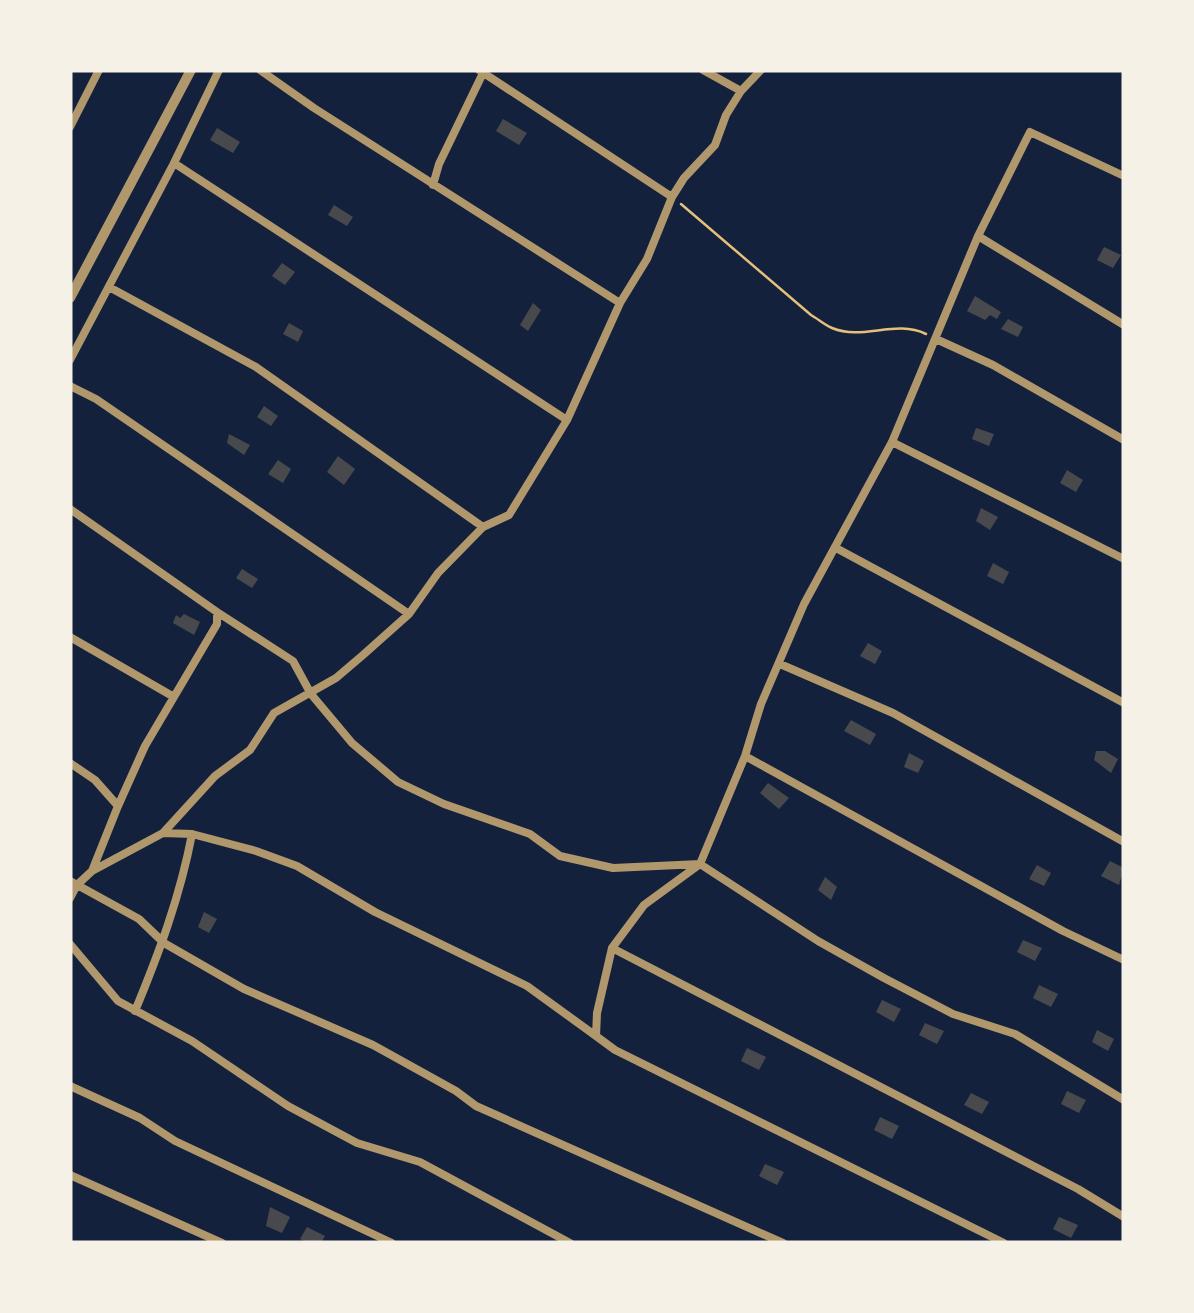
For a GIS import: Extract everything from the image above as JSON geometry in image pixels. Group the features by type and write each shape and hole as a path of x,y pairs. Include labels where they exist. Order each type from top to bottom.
{"street":[{"path":"71,122 99,70"},
{"path":"70,298 191,70"},
{"path":"70,360 174,163 218,70"},
{"path":"260,70 620,303"},
{"path":"703,70 741,91"},
{"path":"70,898 73,883 164,833 215,776 250,750 274,713 350,667 409,614 438,573 483,528 509,515 567,420 620,303 647,259 672,197 715,144 741,91 762,70"},
{"path":"433,185 438,164 481,72 672,197"},
{"path":"596,1036 597,1013 612,948 644,905 700,864 804,604 892,442 978,236 1030,132 1124,176"},
{"path":"174,163 567,420"},
{"path":"978,236 1124,325"},
{"path":"110,287 256,367 483,528"},
{"path":"936,339 993,365 1124,440"},
{"path":"70,386 96,399 409,614"},
{"path":"892,442 1124,559"},
{"path":"70,509 292,661 311,694 352,743 398,782 444,804 530,834 560,856 612,868 700,864 818,941 884,978 953,1014 1015,1034 1124,1100"},
{"path":"836,548 1124,703"},
{"path":"92,871 145,746 216,624 217,612"},
{"path":"70,637 174,697"},
{"path":"780,664 893,713 1124,842"},
{"path":"745,756 1062,931 1124,960"},
{"path":"70,763 111,794 118,806"},
{"path":"164,833 192,834 297,866 375,912 527,986 615,1050 1004,1243"},
{"path":"134,1011 164,944 192,834"},
{"path":"73,883 140,919 164,944 244,989 373,1045 476,1106 782,1243"},
{"path":"70,944 118,1001 192,1041 272,1096 357,1143 420,1162 570,1243"},
{"path":"612,948 1078,1189 1124,1217"},
{"path":"70,1086 392,1243"},
{"path":"70,1175 222,1243"}],"path":[{"path":"672,197 812,315 835,329 861,332 900,326 936,339"}],"building":[{"path":"503,119 527,133 519,145 496,131"},
{"path":"217,128 240,142 233,153 210,140"},
{"path":"334,205 353,217 347,226 328,215"},
{"path":"1104,247 1121,255 1113,268 1097,260"},
{"path":"282,263 295,272 285,285 272,276"},
{"path":"975,296 1001,312 997,319 990,315 985,320 967,311"},
{"path":"533,303 541,310 528,331 520,325"},
{"path":"1008,319 1023,327 1018,337 1001,329"},
{"path":"289,323 303,331 298,342 283,334"},
{"path":"264,406 278,416 271,426 257,417"},
{"path":"976,428 994,434 989,446 972,439"},
{"path":"229,434 250,445 244,455 227,443"},
{"path":"338,456 355,469 344,485 327,472"},
{"path":"278,460 291,469 283,483 268,474"},
{"path":"1067,470 1083,480 1076,492 1060,483"},
{"path":"981,508 998,517 990,530 976,521"},
{"path":"993,563 1009,572 1003,584 987,576"},
{"path":"242,569 258,579 252,588 236,578"},
{"path":"184,614 200,622 194,635 173,623 176,615 180,618"},
{"path":"868,643 882,651 875,664 860,656"},
{"path":"851,720 876,734 870,745 844,731"},
{"path":"1096,751 1105,751 1118,759 1111,773 1094,760"},
{"path":"909,753 924,761 918,773 904,767"},
{"path":"768,783 789,798 779,809 760,793"},
{"path":"1110,861 1124,868 1119,885 1101,876"},
{"path":"1037,865 1051,873 1044,886 1029,879"},
{"path":"825,877 837,887 831,900 818,890"},
{"path":"204,912 217,919 209,933 198,927"},
{"path":"1023,940 1042,948 1035,961 1017,952"},
{"path":"1039,985 1058,994 1051,1007 1033,998"},
{"path":"882,1000 901,1009 894,1022 876,1012"},
{"path":"925,1023 944,1031 937,1044 919,1035"},
{"path":"1097,1030 1114,1039 1108,1051 1092,1042"},
{"path":"747,1048 766,1057 759,1070 741,1061"},
{"path":"1067,1091 1086,1100 1079,1113 1061,1104"},
{"path":"971,1093 989,1102 982,1114 964,1105"},
{"path":"880,1117 899,1126 892,1139 874,1130"},
{"path":"765,1164 784,1172 777,1185 759,1176"},
{"path":"270,1207 290,1217 282,1233 266,1226"},
{"path":"1059,1217 1078,1225 1071,1238 1053,1229"},
{"path":"307,1227 325,1236 321,1243 300,1239"}]}
